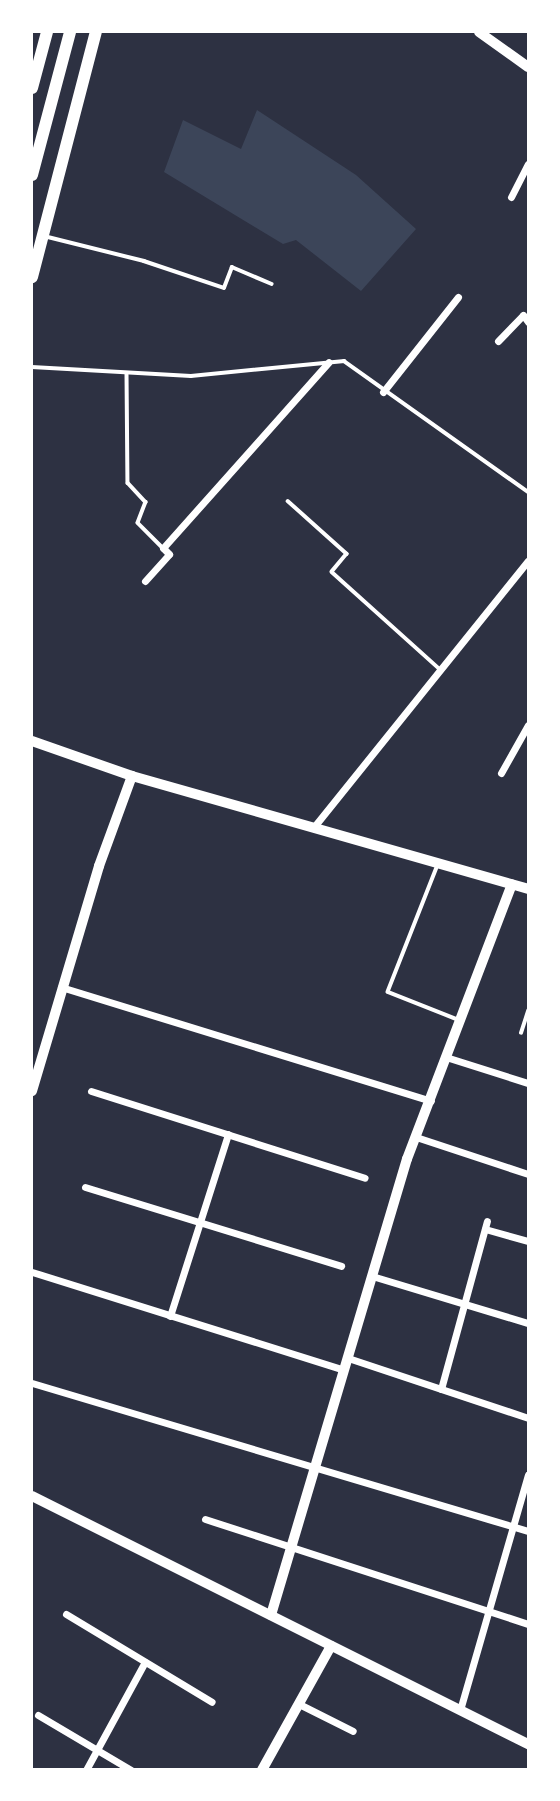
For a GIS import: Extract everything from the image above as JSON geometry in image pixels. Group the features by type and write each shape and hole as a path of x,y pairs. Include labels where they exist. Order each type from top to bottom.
{"highway":[{"path":"32,88 47,32"},
{"path":"32,175 69,32"},
{"path":"32,277 96,32"},
{"path":"60,68 85,75"}],"main road":[{"path":"479,32 528,67"},
{"path":"32,741 132,776 528,889"},
{"path":"32,1091 61,987 132,776"}],"street":[{"path":"491,42 499,32"},
{"path":"511,197 528,164"},
{"path":"383,392 458,297"},
{"path":"498,341 523,315 528,321"},
{"path":"145,581 169,554 163,548 329,362"},
{"path":"313,828 528,561"},
{"path":"501,773 528,725"},
{"path":"271,1615 416,1137 449,1058 512,884"},
{"path":"61,987 431,1101"},
{"path":"449,1058 528,1083"},
{"path":"91,1091 365,1178"},
{"path":"170,1316 228,1134"},
{"path":"416,1137 528,1174"},
{"path":"85,1187 341,1266"},
{"path":"441,1389 486,1225 528,1241"},
{"path":"32,1272 344,1370"},
{"path":"372,1276 528,1323"},
{"path":"348,1358 528,1418"},
{"path":"32,1383 528,1531"},
{"path":"460,1710 528,1475"},
{"path":"32,1496 528,1744"},
{"path":"205,1519 528,1624"},
{"path":"66,1614 212,1702"},
{"path":"262,1769 331,1646"},
{"path":"86,1769 145,1662"},
{"path":"299,1704 352,1731"},
{"path":"38,1715 131,1769"}],"lane":[{"path":"42,236 144,261 224,288 232,267 272,284"},
{"path":"32,367 191,376 344,361 383,392 528,492"},
{"path":"127,373 128,483 146,502 138,523 163,548"},
{"path":"288,501 348,554 332,572 441,670"},
{"path":"439,863 388,992 462,1021"},
{"path":"521,1033 528,1011"}],"shaded area":[{"path":"257,110 356,175 416,229 361,291 296,240 283,244 164,172 183,120 241,149"}]}
